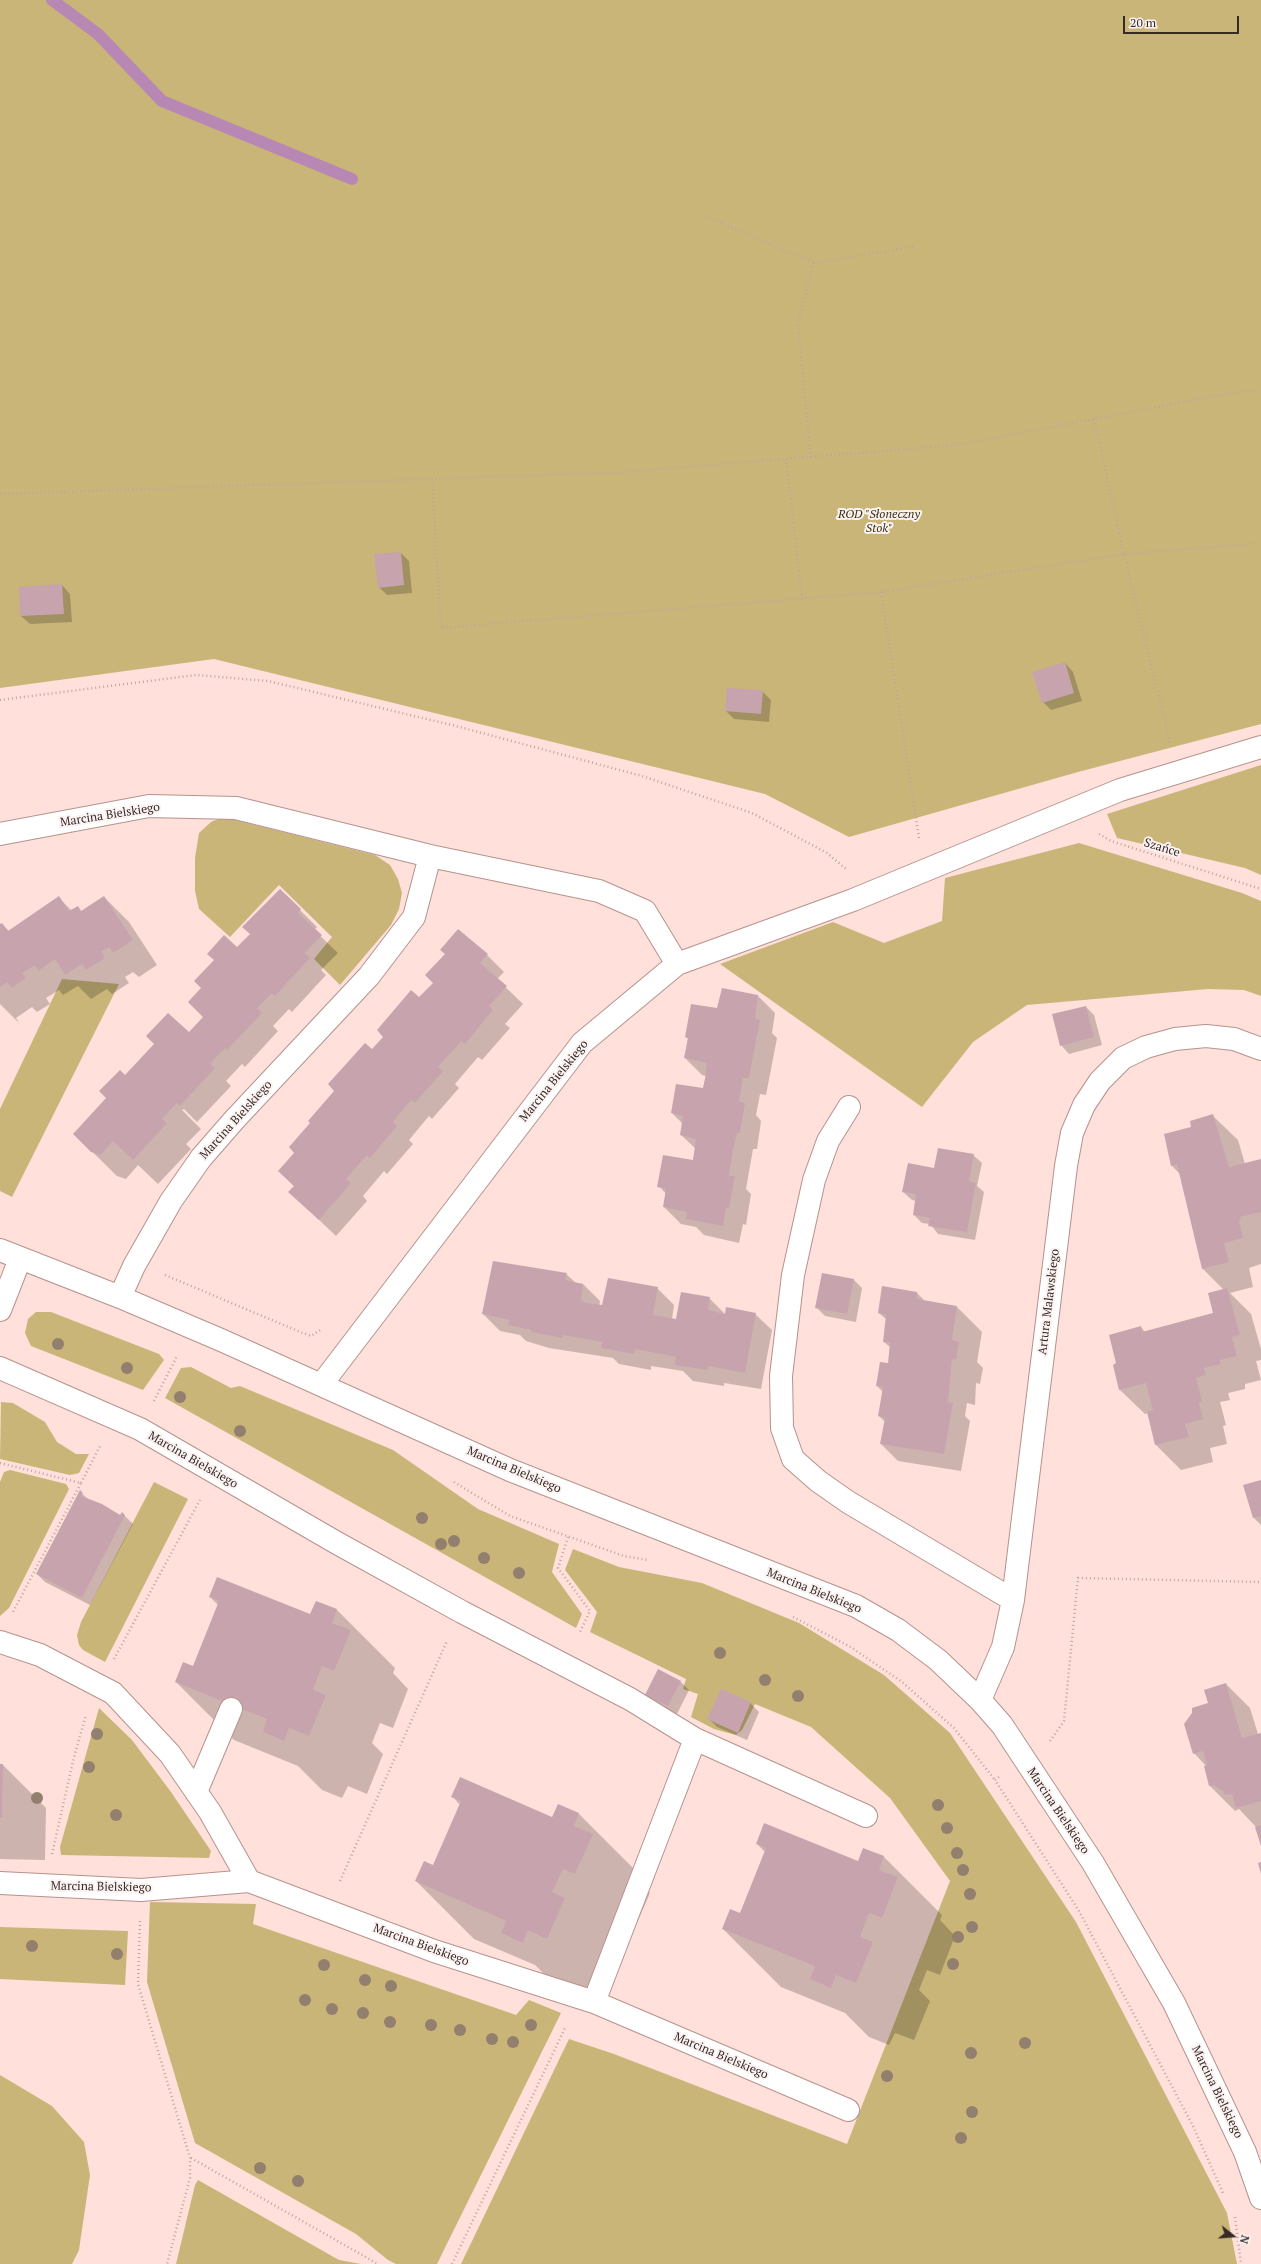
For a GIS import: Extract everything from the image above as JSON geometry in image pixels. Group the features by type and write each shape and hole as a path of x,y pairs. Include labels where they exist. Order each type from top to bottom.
{"street":[{"path":"677,964 872,892 1063,812 1120,790 1261,747"},
{"name":"Marcina Bielskiego","path":"0,834 149,806 236,808 430,856 599,891 646,911 677,964 652,987 582,1043 321,1385"},
{"name":"Marcina Bielskiego","path":"120,1297 134,1266 171,1202 201,1158 235,1119 369,976 414,917 430,856"},
{"name":"Artura Malawskiego","path":"980,1700 1003,1647 1013,1600 1065,1174 1072,1133 1084,1105 1100,1081 1123,1058 1146,1047 1175,1039 1206,1036 1234,1039 1261,1050"},
{"path":"849,1107 828,1141 814,1180 795,1267 781,1376 782,1428 793,1459 818,1481 848,1502 1013,1600"},
{"name":"Marcina Bielskiego","path":"0,1250 120,1297 510,1470 856,1606 898,1630 938,1660 980,1700 1002,1726 1023,1760 1093,1863 1174,2003 1245,2152 1261,2198"},
{"path":"0,1310 20,1259"},
{"name":"Marcina Bielskiego","path":"0,1368 140,1429 337,1543 462,1612 630,1699 695,1739 866,1816"},
{"path":"0,1642 40,1655 113,1693 170,1754 210,1812 249,1881"},
{"path":"196,1792 230,1709"},
{"path":"586,2000 695,1739"},
{"name":"Marcina Bielskiego","path":"0,1883 141,1890 249,1881 434,1951 586,2000 848,2110"}],"path":[{"path":"706,216 814,263 915,246"},
{"path":"811,457 798,323 814,263"},
{"path":"0,494 624,472 956,446 1236,392 1261,391"},
{"path":"1094,419 1124,554 1177,772"},
{"path":"786,459 802,598"},
{"path":"432,478 441,628 881,592 1124,554 1261,543"},
{"path":"881,592 924,870"},
{"path":"0,700 196,675 268,681 456,726 642,776 752,813 827,853 872,892"},
{"name":"Szańce","path":"1063,812 1111,841 1261,889"},
{"path":"134,1266 166,1276 311,1336 325,1327"},
{"path":"140,1429 179,1353"},
{"path":"10,1616 100,1446"},
{"path":"0,1464 81,1483"},
{"path":"450,1479 510,1516 624,1556 652,1561"},
{"path":"45,1886 74,1757 88,1710 99,1686 200,1500 207,1503"},
{"path":"568,1537 558,1568 590,1611 579,1634"},
{"path":"995,1780 1049,1743 1064,1721 1078,1578 1261,1582"},
{"path":"787,1614 849,1646 902,1682 954,1728 995,1780 1079,1911 1193,2126 1224,2194"},
{"path":"337,1886 450,1636"},
{"path":"140,1926 138,1984 190,2158 190,2178 167,2264"},
{"path":"452,2264 586,2000"},
{"path":"190,2158 378,2264"},
{"path":"1233,2214 1236,2221 1241,2264"}],"green space":[{"name":"ROD \"Słoneczny Stok\"","path":"0,0 1261,0 1261,724 1078,772 849,837 765,794 214,659 0,688"},
{"path":"1261,765 1261,875 1245,868 1117,838 1107,814"},
{"path":"223,817 375,855 390,865 398,879 402,893 399,909 391,925 340,985 314,959 332,937 279,885 230,937 199,909 195,891 195,858 199,833 211,822"},
{"path":"1079,843 1242,893 1261,901 1261,996 1244,990 1208,989 1027,1005 973,1042 922,1107 720,964 833,922 884,943 942,921 945,878"},
{"path":"62,979 119,984 12,1197 0,1191 0,1109"},
{"path":"36,1312 51,1312 159,1354 164,1360 143,1390 31,1346 25,1333 28,1319"},
{"path":"191,1367 231,1388 240,1386 393,1450 478,1509 559,1544 552,1572 582,1614 576,1628 165,1398 181,1368"},
{"path":"1,1402 13,1403 45,1422 57,1442 76,1454 89,1454 79,1473 70,1475 0,1459"},
{"path":"10,1470 66,1484 69,1489 9,1608 0,1616 0,1482 4,1472"},
{"path":"154,1482 188,1499 105,1662 83,1650 79,1645 77,1635 81,1622"},
{"path":"573,1549 619,1567 702,1583 799,1623 884,1675 950,1733 1076,1922 1227,2213 1237,2264 461,2264 569,2039 614,2054 847,2144 950,1881 890,1798 811,1727 755,1704 742,1730 736,1735 714,1729 691,1717 698,1694 683,1689 686,1679 590,1632 597,1612 565,1570"},
{"path":"99,1708 132,1740 171,1792 211,1851 209,1858 61,1855 60,1847"},
{"path":"150,1902 256,1904 253,1924 516,2015 529,2000 561,2013 437,2264 396,2264 388,2260 356,2234 195,2143 147,1982"},
{"path":"0,1927 128,1931 125,1985 0,1979"},
{"path":"0,2075 52,2106 84,2142 90,2175 79,2250 72,2264 0,2264"},
{"path":"198,2180 339,2260 361,2264 176,2264 195,2185"}],"building":[{"path":"401,552 404,585 378,588 374,554"},
{"path":"62,584 64,614 20,616 19,587"},
{"path":"1065,662 1074,693 1042,703 1032,672"},
{"path":"727,688 763,690 761,714 725,711"},
{"path":"280,889 301,909 298,913 322,935 305,953 310,958 275,996 272,993 257,1008 262,1013 227,1050 225,1048 210,1064 215,1068 180,1106 177,1103 162,1119 167,1123 133,1160 113,1141 101,1155 91,1152 73,1134 106,1098 99,1091 120,1070 125,1075 154,1044 146,1036 168,1013 189,1032 203,1017 188,1002 201,988 194,981 214,960 207,954 224,935 237,947 250,934 242,927"},
{"path":"59,896 69,911 78,906 81,911 104,896 133,940 113,953 109,947 101,952 105,958 86,970 82,964 65,975 55,959 38,971 35,965 22,973 26,978 12,988 7,982 0,987 0,924 2,923 8,931"},
{"path":"458,929 488,954 480,963 507,986 489,1006 493,1010 465,1044 461,1041 438,1067 443,1071 415,1103 411,1100 393,1122 397,1126 370,1158 367,1155 346,1179 351,1183 319,1220 288,1192 294,1186 278,1171 294,1153 289,1147 310,1123 308,1121 334,1091 328,1084 365,1043 372,1049 383,1037 377,1030 411,990 419,997 433,983 425,975 445,954 440,950"},
{"path":"722,988 758,995 755,1019 760,1020 749,1078 743,1078 739,1101 745,1103 740,1133 737,1133 733,1150 729,1176 735,1176 729,1208 726,1208 723,1226 686,1219 687,1212 663,1207 666,1189 657,1187 663,1155 693,1160 696,1139 680,1135 683,1116 671,1113 676,1084 703,1088 705,1079 707,1063 684,1058 688,1038 685,1037 691,1004 717,1008"},
{"path":"1086,1006 1094,1037 1060,1046 1052,1014"},
{"path":"1213,1114 1229,1167 1261,1159 1261,1212 1240,1217 1241,1220 1239,1220 1243,1238 1224,1243 1229,1262 1202,1269 1177,1164 1171,1166 1164,1134 1191,1127 1190,1121"},
{"path":"938,1148 974,1154 969,1181 976,1183 967,1232 928,1226 930,1218 913,1215 916,1194 902,1192 908,1163 934,1168"},
{"path":"493,1261 567,1273 565,1280 583,1284 581,1301 587,1303 602,1305 608,1278 658,1287 653,1315 676,1319 681,1292 710,1297 708,1310 725,1314 726,1307 756,1313 745,1373 708,1366 707,1370 675,1365 676,1357 635,1349 634,1354 601,1348 602,1342 563,1335 563,1338 531,1332 531,1330 508,1325 509,1320 482,1314"},
{"path":"822,1273 854,1279 847,1314 815,1308"},
{"path":"882,1286 917,1292 917,1299 957,1306 952,1340 959,1342 956,1360 952,1359 948,1402 953,1403 944,1454 880,1444 885,1418 878,1416 883,1387 876,1386 880,1362 888,1363 890,1343 883,1342 886,1315 878,1313"},
{"path":"1227,1288 1240,1335 1232,1337 1237,1356 1220,1360 1221,1364 1204,1368 1206,1375 1196,1378 1202,1401 1199,1402 1203,1419 1185,1424 1189,1437 1155,1445 1147,1412 1153,1410 1146,1383 1119,1390 1113,1365 1116,1363 1109,1335 1141,1326 1142,1332 1213,1313 1208,1293"},
{"path":"1261,1480 1261,1516 1253,1518 1243,1485"},
{"path":"80,1490 83,1493 81,1496 102,1504 120,1515 122,1512 125,1515 82,1598 36,1574"},
{"path":"217,1577 310,1614 316,1601 337,1609 332,1623 351,1630 334,1671 322,1666 313,1690 326,1695 309,1736 289,1728 284,1741 263,1732 267,1719 175,1682 183,1662 193,1666 219,1601 209,1597"},
{"path":"658,1669 681,1681 668,1706 645,1695"},
{"path":"1226,1683 1242,1738 1261,1733 1261,1801 1236,1808 1232,1794 1225,1795 1223,1791 1214,1785 1209,1786 1204,1766 1207,1765 1203,1751 1193,1754 1184,1724 1192,1713 1192,1708 1208,1703 1204,1690"},
{"path":"721,1689 751,1702 738,1733 707,1719"},
{"path":"0,1764 3,1764 2,1817 0,1817"},
{"path":"460,1777 552,1817 558,1804 579,1813 574,1826 593,1834 575,1874 563,1869 552,1892 565,1898 547,1939 528,1930 523,1943 501,1933 506,1921 415,1881 424,1861 433,1865 461,1801 451,1797"},
{"path":"764,1823 858,1861 863,1848 884,1856 879,1870 898,1877 882,1918 869,1913 860,1937 873,1942 856,1983 836,1975 831,1988 810,1979 815,1966 722,1929 730,1909 740,1913 766,1848 756,1844"},
{"path":"1261,1825 1261,1846 1255,1827"},
{"path":"1261,1862 1261,1874 1258,1863"}],"waterway":[{"path":"52,0 98,34 162,101 352,179"}]}
